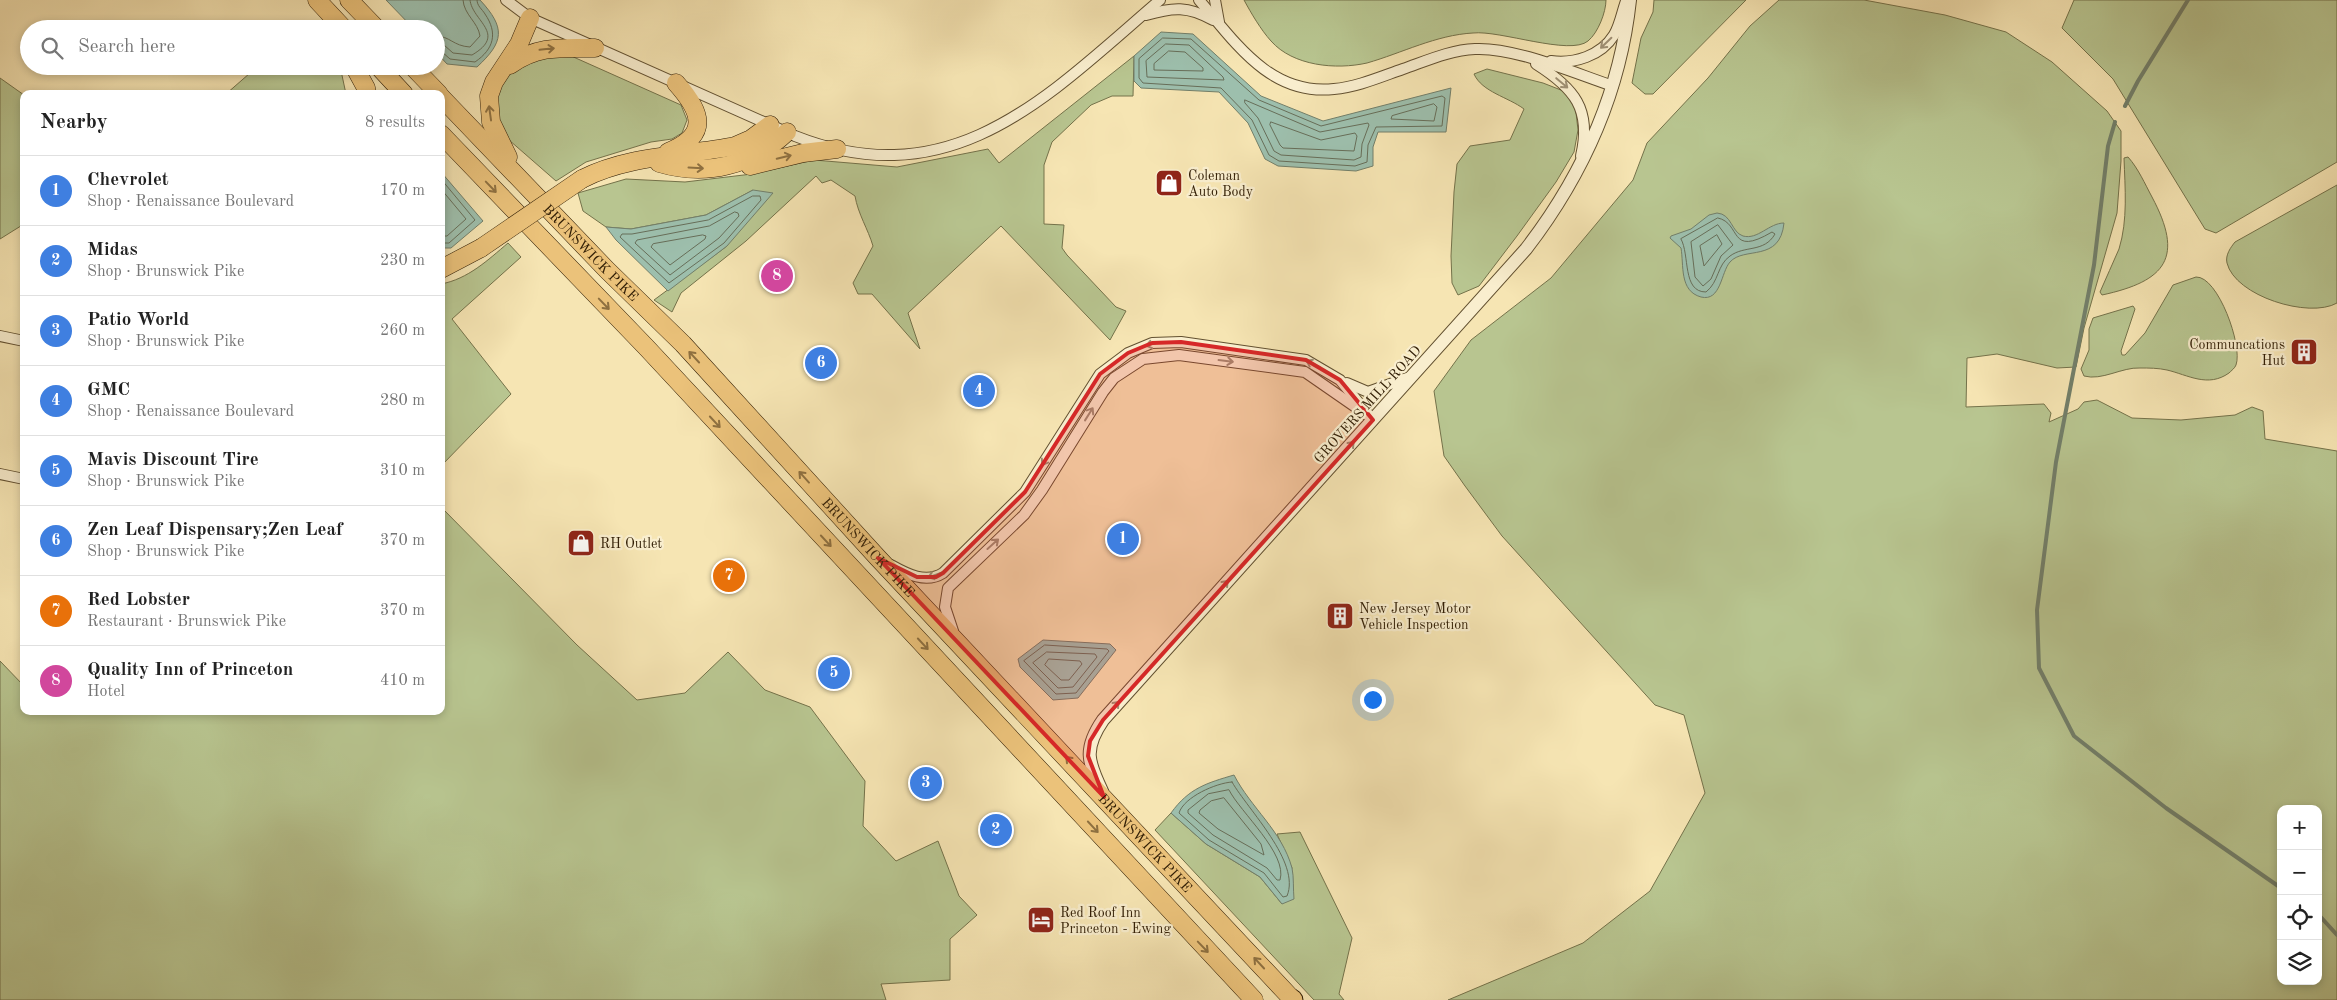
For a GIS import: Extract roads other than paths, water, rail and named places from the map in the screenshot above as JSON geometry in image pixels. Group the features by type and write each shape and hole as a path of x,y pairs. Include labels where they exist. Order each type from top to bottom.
{"highway":[{"path":"317,0 334,20"},
{"path":"349,0 368,20"},
{"path":"527,187 495,133 489,112 491,89 505,68 530,18"},
{"path":"505,68 533,51 552,48 595,48"},
{"path":"359,75 366,90"},
{"path":"386,75 400,90"},
{"path":"421,75 435,90"},
{"path":"649,160 684,145 696,130 698,118 694,106 676,83"},
{"name":"BRUNSWICK PIKE","path":"445,101 527,187 683,344 878,558 1293,1000"},
{"path":"445,267 481,248 582,180 617,165 735,146 747,141 770,125"},
{"path":"719,168 756,156 787,132"},
{"path":"649,160 673,167 719,168 748,166 803,153 837,148"},
{"name":"BRUNSWICK PIKE","path":"449,149 646,347 1254,1000"}],"street":[{"path":"506,0 530,18 787,132 837,148 882,154 912,153 968,140 1025,112 1160,0"},
{"path":"1199,0 1251,60 1265,72 1282,81 1316,90 1351,86 1464,50 1491,49 1561,62 1589,56 1604,46 1615,34 1626,0"},
{"path":"1215,0 1219,23"},
{"name":"GROVERS MILL ROAD","path":"1104,797 1088,756 1090,741 1102,720 1526,249 1560,202 1577,174 1605,113 1628,22 1630,0"},
{"path":"1140,17 1168,8 1179,8 1203,14 1219,23"},
{"path":"1522,56 1613,86"},
{"path":"1522,56 1564,83 1579,103 1584,119 1585,132 1577,174"},
{"path":"0,336 20,340"},
{"path":"878,558 917,577 936,577 943,573 1025,492 1100,374 1128,353 1152,343 1181,342 1295,357 1318,366 1361,391 1368,392 1391,385 1413,375"},
{"path":"957,641 946,614 948,588 1024,515 1042,490 1102,392 1114,378 1129,366 1143,359 1179,355 1296,370 1320,381 1343,400 1373,420"},
{"path":"1340,380 1373,420"},
{"path":"0,474 20,477"}],"water":[{"path":"386,0 480,0 498,27 497,42 493,50 477,67 447,64 445,62 445,20 405,20"},
{"path":"1161,32 1193,34 1261,96 1323,121 1451,88 1446,132 1378,132 1373,147 1373,166 1356,171 1278,166 1265,159 1248,123 1219,92 1141,88 1134,81 1134,56"},
{"path":"445,177 483,221 451,248 445,248"},
{"path":"753,190 773,193 727,246 668,291 616,240 606,227 631,229 706,215"},
{"path":"1717,213 1726,216 1739,234 1748,237 1784,223 1781,236 1776,244 1761,252 1736,257 1727,267 1717,291 1708,297 1701,297 1689,289 1684,277 1681,248 1670,238 1691,229 1709,215"},
{"path":"1043,640 1110,644 1116,650 1078,698 1053,700 1020,667 1018,659"},
{"path":"1234,775 1281,842 1293,872 1294,899 1282,904 1260,877 1206,844 1171,813 1192,792 1215,781"}],"waterway":[{"path":"2125,106 2138,81 2188,0"},
{"path":"2115,122 2108,146 2094,265 2056,462 2037,610 2039,668 2074,736 2166,808 2277,885"},
{"path":"2322,918 2337,935"}],"place":[{"name":"Coleman Auto Body","path":"1169,183"},
{"name":"Quality Inn of Princeton","path":"777,276"},
{"name":"Communcations Hut","path":"2304,352"},
{"name":"Zen Leaf Dispensary;Zen Leaf","path":"821,363"},
{"name":"GMC","path":"979,391"},
{"name":"Chevrolet","path":"1123,539"},
{"name":"RH Outlet","path":"581,543"},
{"name":"Red Lobster","path":"729,576"},
{"name":"New Jersey Motor Vehicle Inspection","path":"1340,616"},
{"name":"Mavis Discount Tire","path":"834,673"},
{"name":"Patio World","path":"926,783"},
{"name":"Midas","path":"996,830"},
{"name":"Red Roof Inn Princeton - Ewing","path":"1041,920"}]}
